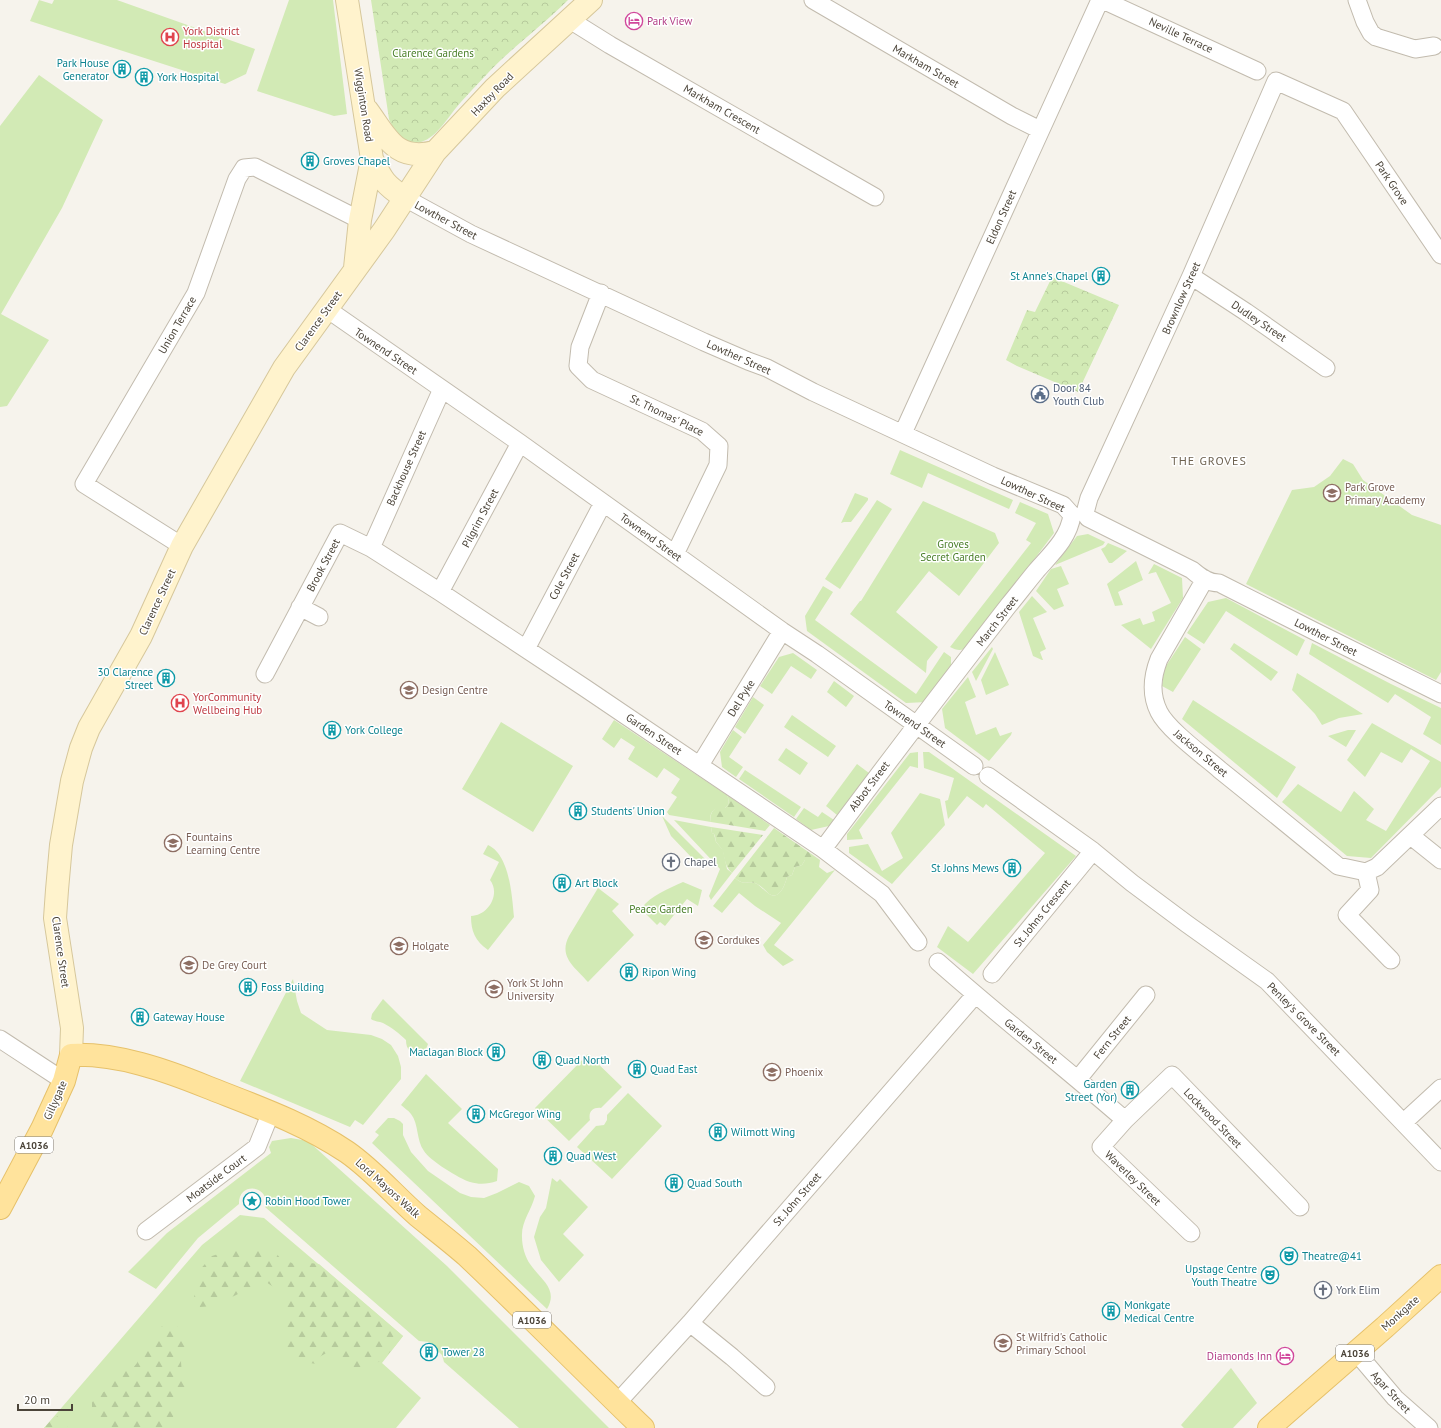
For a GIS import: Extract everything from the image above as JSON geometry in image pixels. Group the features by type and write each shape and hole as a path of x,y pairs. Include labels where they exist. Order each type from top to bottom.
{"main road":[{"name":"Wigginton Road","path":"347,0 372,159 380,176 389,187 405,198"},
{"name":"Haxby Road","path":"405,198 436,152 495,88 590,0"},
{"path":"364,106 392,145 414,155 425,155 436,152"},
{"path":"355,270 360,220 372,159"},
{"name":"Clarence Street","path":"71,1055 72,1028 55,918 61,845 72,781 81,748 89,728 141,636 182,546 284,368 405,198"},
{"name":"Lord Mayors Walk","path":"71,1055 88,1054 104,1056 138,1064 201,1084 271,1112 308,1129 348,1153 465,1255 643,1428"},
{"name":"Gillygate","path":"0,1208 42,1130 64,1081 71,1055"},
{"name":"Monkgate","path":"1269,1428 1441,1276"}],"street":[{"name":"Markham Street","path":"813,0 1012,116 1040,130"},
{"name":"Eldon Street","path":"903,433 1100,0"},
{"name":"Neville Terrace","path":"1104,0 1257,71"},
{"path":"1357,0 1370,33 1376,37 1414,49 1434,46"},
{"name":"Markham Crescent","path":"570,20 610,45 875,196"},
{"name":"Brownlow Street","path":"1079,514 1089,498 1191,276 1276,81 1295,91 1343,111"},
{"name":"Park Grove","path":"1343,111 1441,255"},
{"name":"Union Terrace","path":"182,546 84,484 196,293 237,179 244,168 255,167 360,220"},
{"name":"Lowther Street","path":"405,198 471,234 704,342 767,368 813,392 993,476 1063,505 1179,563 1192,570 1200,578 1213,583 1219,582 1314,632 1441,694"},
{"name":"Dudley Street","path":"1191,276 1246,312 1326,368"},
{"name":"St. Thomas' Place","path":"601,293 580,347 578,366 592,380 702,431 719,446 718,465 675,554"},
{"name":"Townend Street","path":"327,309 520,443 782,631 974,766"},
{"name":"Backhouse Street","path":"371,548 442,389"},
{"name":"Pilgrim Street","path":"440,592 520,443"},
{"name":"Cole Street","path":"526,649 603,503"},
{"name":"March Street","path":"916,724 1010,604 1055,550 1079,514"},
{"name":"Brook Street","path":"265,674 340,533 371,548"},
{"name":"Garden Street","path":"371,548 526,649 823,848 882,894 918,942"},
{"name":"Jackson Street","path":"1205,579 1159,659 1155,669 1153,690 1155,702 1160,713 1168,725 1198,752 1338,866 1366,872"},
{"path":"300,607 319,617"},
{"name":"Del Pyke","path":"700,765 782,631"},
{"name":"Abbot Street","path":"823,848 916,724"},
{"path":"988,776 1093,851"},
{"path":"1391,960 1347,915 1370,890 1366,872 1377,867 1441,806"},
{"path":"1411,836 1441,860"},
{"name":"St. Johns Crescent","path":"992,974 1093,851"},
{"name":"Penley's Grove Street","path":"1093,851 1144,893 1267,981 1441,1162"},
{"name":"Garden Street","path":"938,962 1125,1120"},
{"name":"St. John Street","path":"617,1403 690,1323 975,994"},
{"name":"Fern Street","path":"1078,1079 1146,995"},
{"path":"0,1039 64,1081"},
{"name":"Lockwood Street","path":"1125,1120 1172,1075 1300,1207"},
{"path":"1404,1122 1441,1088"},
{"name":"Moatside Court","path":"146,1231 257,1147 271,1112"},
{"name":"Waverley Street","path":"1125,1120 1101,1147 1191,1233"},
{"path":"690,1323 766,1387"},
{"name":"Agar Street","path":"1356,1352 1395,1398 1429,1428"}],"green space":[{"name":"York District Hospital","path":"39,0 52,4 54,0 117,0 255,49 246,74 225,84 30,21"},
{"path":"289,0 333,0 347,114 334,116 257,91"},
{"name":"Clarence Gardens","path":"371,0 568,0 493,68 461,102 438,131 427,139 415,143 401,137 394,129 389,119"},
{"path":"39,75 103,120 62,208 1,314 49,340 7,406 0,407 0,126"},
{"path":"1052,277 1119,305 1078,392 1006,360 1027,310 1035,312"},
{"path":"900,450 1013,500 1009,509 928,473 922,488 890,474"},
{"path":"1343,459 1353,464 1363,480 1412,515 1441,525 1441,672 1436,680 1246,584 1292,490 1314,487 1330,476"},
{"path":"855,493 868,498 868,500 851,522 841,523"},
{"path":"877,500 892,509 840,589 825,579"},
{"name":"Groves Secret Garden","path":"923,501 995,533 999,543 959,596 929,571 896,612 938,647 927,661 926,673 850,614 861,601"},
{"path":"1020,502 1048,514 1054,533 969,646 960,650 950,647 1031,543 1026,540 1036,523 1015,513"},
{"path":"1088,534 1105,542 1103,545 1055,565 1077,536"},
{"path":"1108,543 1127,551 1112,563 1109,563 1101,549"},
{"path":"1136,561 1143,580 1118,592 1123,605 1115,606 1107,584"},
{"path":"1154,564 1182,578 1183,598 1151,649 1121,625 1140,618 1143,625 1155,621 1152,612 1171,603 1156,572 1148,574"},
{"path":"1061,566 1069,584 1057,589 1064,606 1054,610 1036,591 1051,569"},
{"path":"823,586 833,592 815,620 916,694 944,652 951,657 951,666 927,702 906,703 807,631 805,616"},
{"path":"1032,596 1047,612 1033,618 1046,649 1040,652 1043,660 1033,656 1019,612"},
{"path":"1226,598 1305,640 1297,656 1226,611 1204,644 1187,633 1208,602"},
{"path":"1185,637 1201,649 1173,692 1162,686 1164,669"},
{"path":"1234,643 1278,672 1271,681 1230,649"},
{"path":"1312,643 1441,708 1441,745 1423,734 1431,717 1395,694 1388,703 1309,654"},
{"path":"992,647 993,649 976,681 972,672"},
{"path":"995,652 1009,685 986,695 981,680"},
{"path":"793,653 817,670 811,679 791,666 772,694 760,686 779,657"},
{"path":"1297,673 1363,714 1339,718 1322,725 1315,714 1292,690"},
{"path":"968,677 976,697 965,702 976,735 996,727 1000,736 1012,732 989,761 945,728 942,709"},
{"path":"834,681 854,696 846,707 827,692"},
{"path":"753,697 764,705 745,734 735,727"},
{"path":"1193,700 1296,767 1277,798 1182,719"},
{"path":"792,715 836,746 828,757 784,727"},
{"path":"614,720 727,795 729,802 728,805 725,808 713,810 710,818 711,822 669,815 667,812 677,797 671,793 680,779 664,768 657,778 628,759 635,747 621,738 614,748 602,739"},
{"path":"501,722 573,766 533,832 462,789"},
{"path":"1372,723 1441,762 1441,787 1371,858 1347,856 1282,802 1298,784 1341,812 1354,791 1374,809 1366,820 1386,831 1430,761 1411,749 1402,763 1381,752 1365,777 1347,760"},
{"path":"733,730 742,737 729,757 743,767 736,777 722,767 720,752"},
{"path":"1348,730 1356,730 1346,747 1328,736"},
{"path":"786,748 808,763 800,775 778,760"},
{"path":"918,752 918,768 910,766 859,830 863,839 847,840 847,834 910,753"},
{"path":"923,752 929,752 1076,856 973,974 937,947 948,926 968,942 1045,853 986,804 983,808 967,796 948,819 945,801 948,800 954,778 924,768"},
{"path":"857,764 869,773 837,815 826,806"},
{"path":"745,770 801,807 794,817 739,779"},
{"path":"920,793 940,799 945,825 892,884 849,853 849,847 868,844 882,871 903,858 891,833"},
{"path":"727,795 770,825 765,831 711,822 711,815 716,808 725,808 728,805 729,800"},
{"path":"804,808 818,817 822,812 834,820 829,826 811,830 796,819"},
{"path":"662,816 712,866 693,859 671,836"},
{"path":"674,820 711,827 716,842 723,850 727,869 732,873 711,900 709,896 720,869"},
{"path":"711,827 763,835 732,873 727,865 723,851 716,842 715,835 712,833"},
{"path":"774,828 820,860 805,860 802,865 795,867 792,875 787,877 781,891 778,894 772,895 755,883 744,883 735,878"},
{"path":"488,845 495,850 505,867 511,888 514,917 488,950 480,943 473,931 471,916 483,912 491,903 493,898 493,886 490,880 499,862 483,854"},
{"path":"805,860 820,860 819,867 827,873 835,870 774,945 794,960 783,966 767,952 763,945 781,923 755,906 739,893 722,913 713,906 735,878 744,883 755,883 772,895 778,894 783,888 787,877 792,875 795,867 802,865"},
{"name":"Peace Garden","path":"683,882 702,890 698,906 687,899 665,926 660,922 657,925 641,909 655,896"},
{"path":"598,888 619,904 612,911 634,935 588,982 573,966 567,956 566,943"},
{"path":"293,979 301,1013 327,1030 371,1035 382,1039 391,1045 398,1056 401,1067 401,1079 363,1125 355,1120 350,1127 240,1081"},
{"path":"383,999 428,1044 426,1049 421,1054 410,1051 406,1040 398,1033 383,1023 371,1019 372,1014"},
{"path":"588,1054 622,1087 601,1108 593,1109 590,1112 590,1120 569,1141 535,1108"},
{"path":"426,1074 462,1109 448,1123 498,1169 497,1181 481,1184 465,1180 438,1164 427,1155 421,1147 414,1118 401,1105"},
{"path":"628,1093 662,1126 612,1179 577,1147 596,1126 604,1125 607,1120 607,1115"},
{"path":"388,1118 394,1118 403,1124 403,1135 411,1152 428,1171 460,1193 471,1197 484,1198 519,1182 529,1186 535,1196 523,1226 523,1244 528,1261 550,1290 551,1296 547,1309 372,1143 379,1135 375,1132"},
{"path":"291,1138 308,1141 447,1266 609,1428 519,1428 444,1362 442,1355 429,1342 419,1341 265,1207 266,1200 259,1190 248,1189 243,1192 240,1197 239,1204 198,1238 156,1289 128,1272 167,1233 271,1153 269,1147 272,1141"},
{"path":"552,1178 557,1182 560,1179 588,1207 563,1234 584,1255 559,1282 541,1260 534,1237 540,1217 546,1208"},
{"path":"240,1215 264,1218 403,1336 382,1363 421,1398 396,1428 44,1428 202,1245"},
{"path":"260,1247 273,1249 280,1258 301,1268 310,1263 319,1264 403,1336 382,1360 370,1366 351,1370 330,1351 321,1356 316,1364 299,1361 284,1344 286,1312 282,1309 281,1304 287,1293 283,1287 275,1288 266,1282 218,1304 200,1307 194,1299 197,1273 212,1256 227,1251"},
{"path":"173,1321 182,1332 187,1344 181,1362 182,1375 186,1387 178,1396 172,1423 173,1428 99,1428 92,1415 92,1402 97,1396 108,1389 111,1376 133,1368 140,1355 154,1343 154,1338 157,1331 165,1324"},
{"path":"1231,1368 1257,1403 1233,1428 1184,1428 1181,1425"},
{"path":"56,1415 69,1428 44,1428"}],"place":[{"name":"Park View","path":"634,21"},
{"name":"York District Hospital","path":"170,37"},
{"name":"Park House Generator","path":"122,69"},
{"name":"York Hospital","path":"144,77"},
{"name":"Groves Chapel","path":"310,161"},
{"name":"St Anne's Chapel","path":"1101,276"},
{"name":"Door 84 Youth Club","path":"1040,394"},
{"name":"Park Grove Primary Academy","path":"1332,493"},
{"name":"30 Clarence Street","path":"166,678"},
{"name":"Design Centre","path":"409,690"},
{"name":"YorCommunity Wellbeing Hub","path":"180,703"},
{"name":"York College","path":"332,730"},
{"name":"Students' Union","path":"578,811"},
{"name":"Fountains Learning Centre","path":"173,843"},
{"name":"Chapel","path":"671,862"},
{"name":"St Johns Mews","path":"1012,868"},
{"name":"Art Block","path":"562,883"},
{"name":"Cordukes","path":"704,940"},
{"name":"Holgate","path":"399,946"},
{"name":"De Grey Court","path":"189,965"},
{"name":"Ripon Wing","path":"629,972"},
{"name":"Foss Building","path":"248,987"},
{"name":"York St John University","path":"494,989"},
{"name":"Gateway House","path":"140,1017"},
{"name":"Maclagan Block","path":"496,1052"},
{"name":"Quad North","path":"542,1060"},
{"name":"Quad East","path":"637,1069"},
{"name":"Phoenix","path":"772,1072"},
{"name":"Garden Street (Yor)","path":"1130,1090"},
{"name":"McGregor Wing","path":"476,1114"},
{"name":"Wilmott Wing","path":"718,1132"},
{"name":"Quad West","path":"553,1156"},
{"name":"Quad South","path":"674,1183"},
{"name":"Robin Hood Tower","path":"252,1201"},
{"name":"Theatre@41","path":"1289,1256"},
{"name":"Upstage Centre Youth Theatre","path":"1270,1275"},
{"name":"York Elim","path":"1323,1290"},
{"name":"Monkgate Medical Centre","path":"1111,1311"},
{"name":"St Wilfrid's Catholic Primary School","path":"1003,1343"},
{"name":"Tower 28","path":"429,1352"},
{"name":"Diamonds Inn","path":"1285,1356"}],"district":[{"name":"THE GROVES","path":"1209,461"}]}
